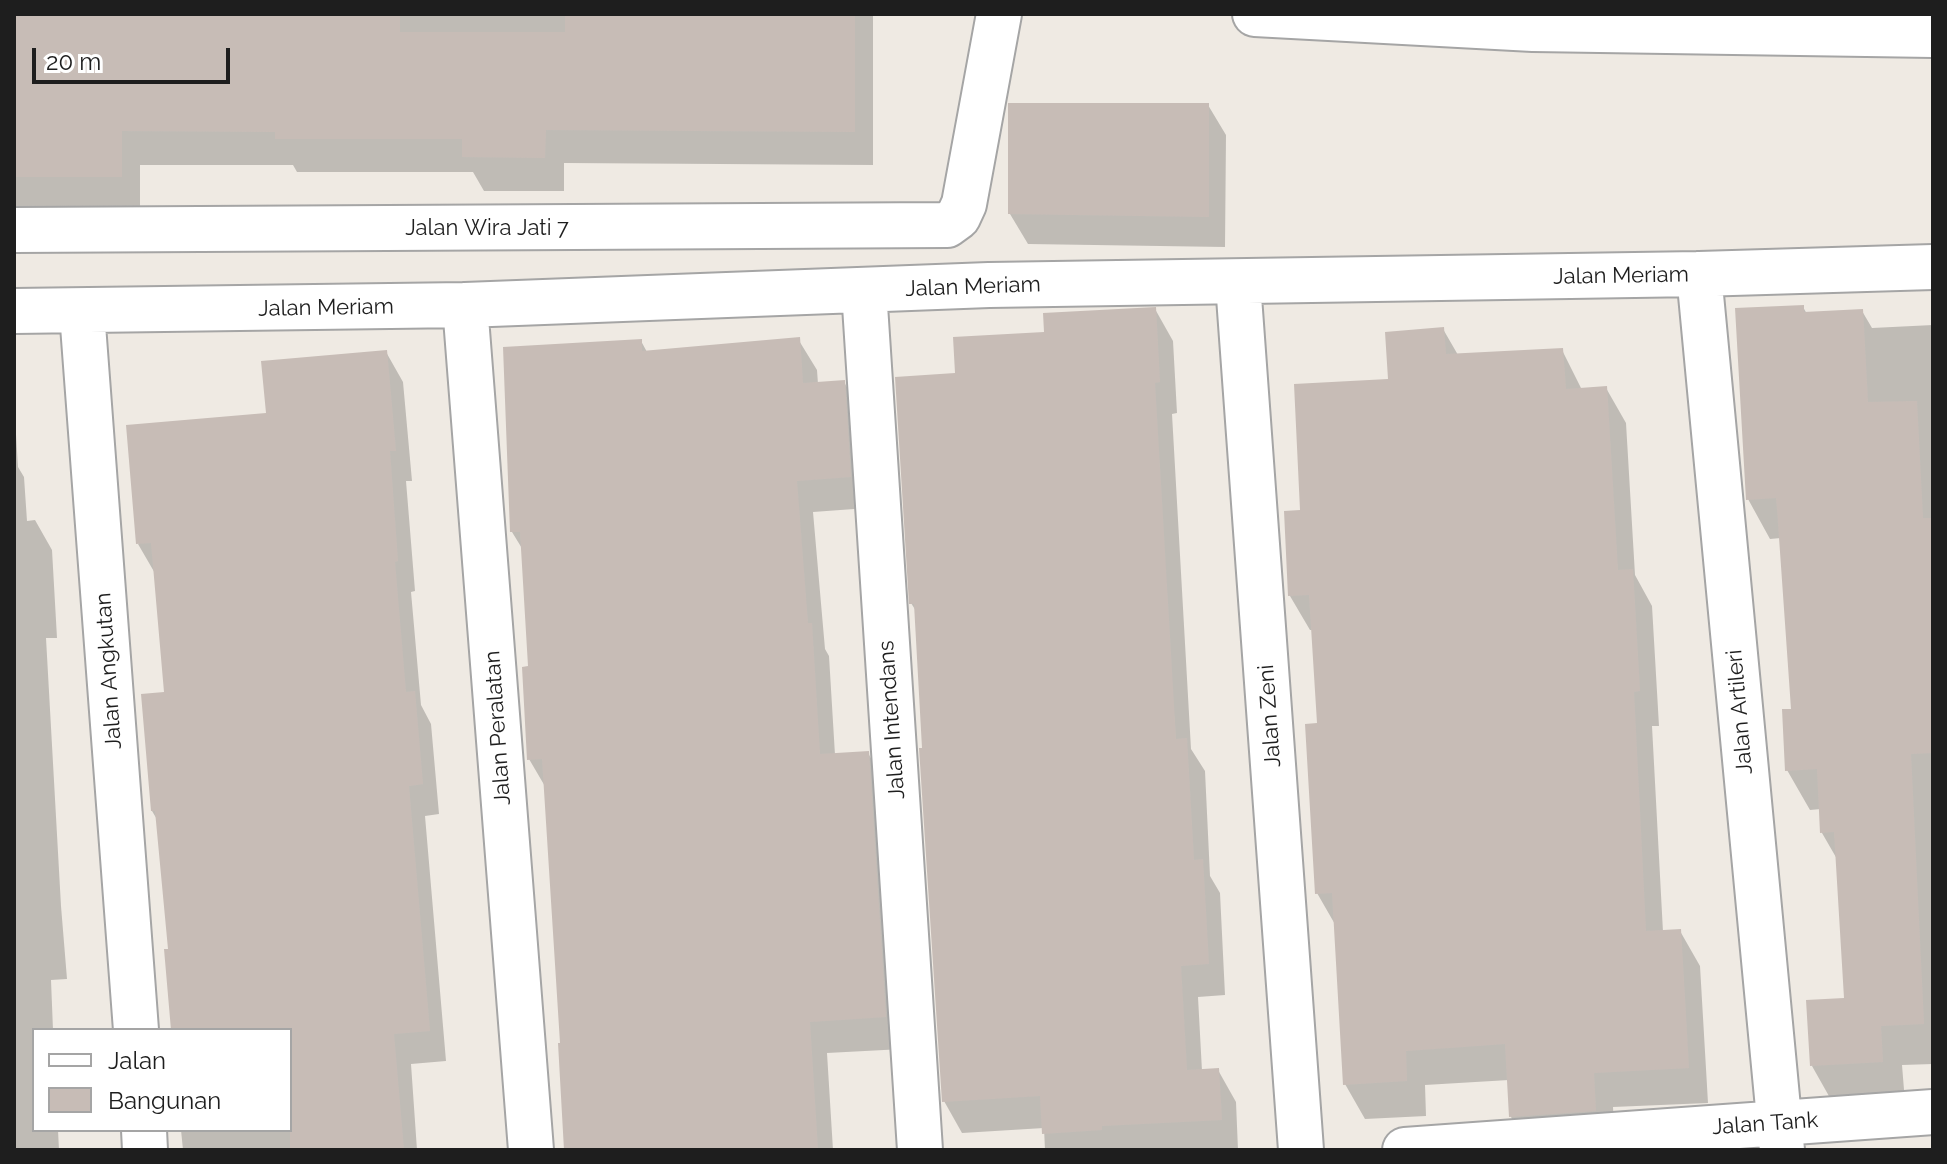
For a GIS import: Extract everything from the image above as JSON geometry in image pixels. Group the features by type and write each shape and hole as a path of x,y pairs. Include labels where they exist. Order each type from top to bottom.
{"street":[{"name":"Jalan Wira Jati 7","path":"14,230 947,225 958,217 964,204 999,14"},
{"path":"1255,14 1933,35"},
{"name":"Jalan Meriam","path":"14,311 465,305 989,285 1238,283 1933,267"},
{"name":"Jalan Artileri","path":"1699,274 1780,1137"},
{"name":"Jalan Zeni","path":"1238,283 1301,1150"},
{"name":"Jalan Intendans","path":"864,290 920,1150"},
{"name":"Jalan Peralatan","path":"465,305 531,1150"},
{"name":"Jalan Angkutan","path":"82,312 136,1028"},
{"name":"Jalan Tank","path":"1405,1150 1780,1137 1933,1112"}],"building":[{"path":"14,14 400,14 400,32 565,32 565,14 855,14 855,132 546,130 545,158 462,157 462,139 275,139 275,132 122,131 122,177 14,177"},
{"path":"1008,103 1209,103 1209,217 1008,214"},
{"path":"1804,305 1804,312 1863,309 1868,402 1917,401 1923,518 1933,518 1933,753 1911,754 1924,1024 1881,1026 1883,1062 1810,1066 1806,1000 1844,998 1834,832 1820,833 1817,769 1785,771 1782,709 1791,709 1776,498 1746,500 1735,308"},
{"path":"1156,307 1160,382 1155,383 1176,739 1187,738 1194,860 1203,859 1209,964 1181,966 1187,1070 1219,1068 1222,1120 1102,1126 1102,1130 1042,1134 1040,1096 942,1102 919,748 922,748 914,604 909,604 895,377 955,373 953,337 1044,332 1043,313"},
{"path":"1444,327 1446,354 1563,348 1566,389 1607,386 1618,570 1633,569 1640,691 1634,692 1646,931 1681,929 1689,1068 1594,1073 1596,1111 1509,1117 1505,1044 1406,1051 1407,1081 1343,1085 1332,893 1315,894 1305,724 1317,723 1309,595 1288,596 1284,511 1300,510 1294,384 1388,379 1385,332"},
{"path":"800,337 803,383 845,380 851,477 797,481 808,623 812,623 820,754 869,751 886,1017 810,1022 818,1150 564,1150 542,759 527,760 522,667 528,666 520,532 510,532 503,347 642,339 642,351"},
{"path":"387,350 396,451 390,451 398,561 395,562 406,692 415,691 423,784 409,786 430,1031 394,1034 404,1150 290,1150 292,1028 171,1028 164,949 168,949 141,694 164,692 151,543 136,544 126,425 266,413 261,361"}]}
